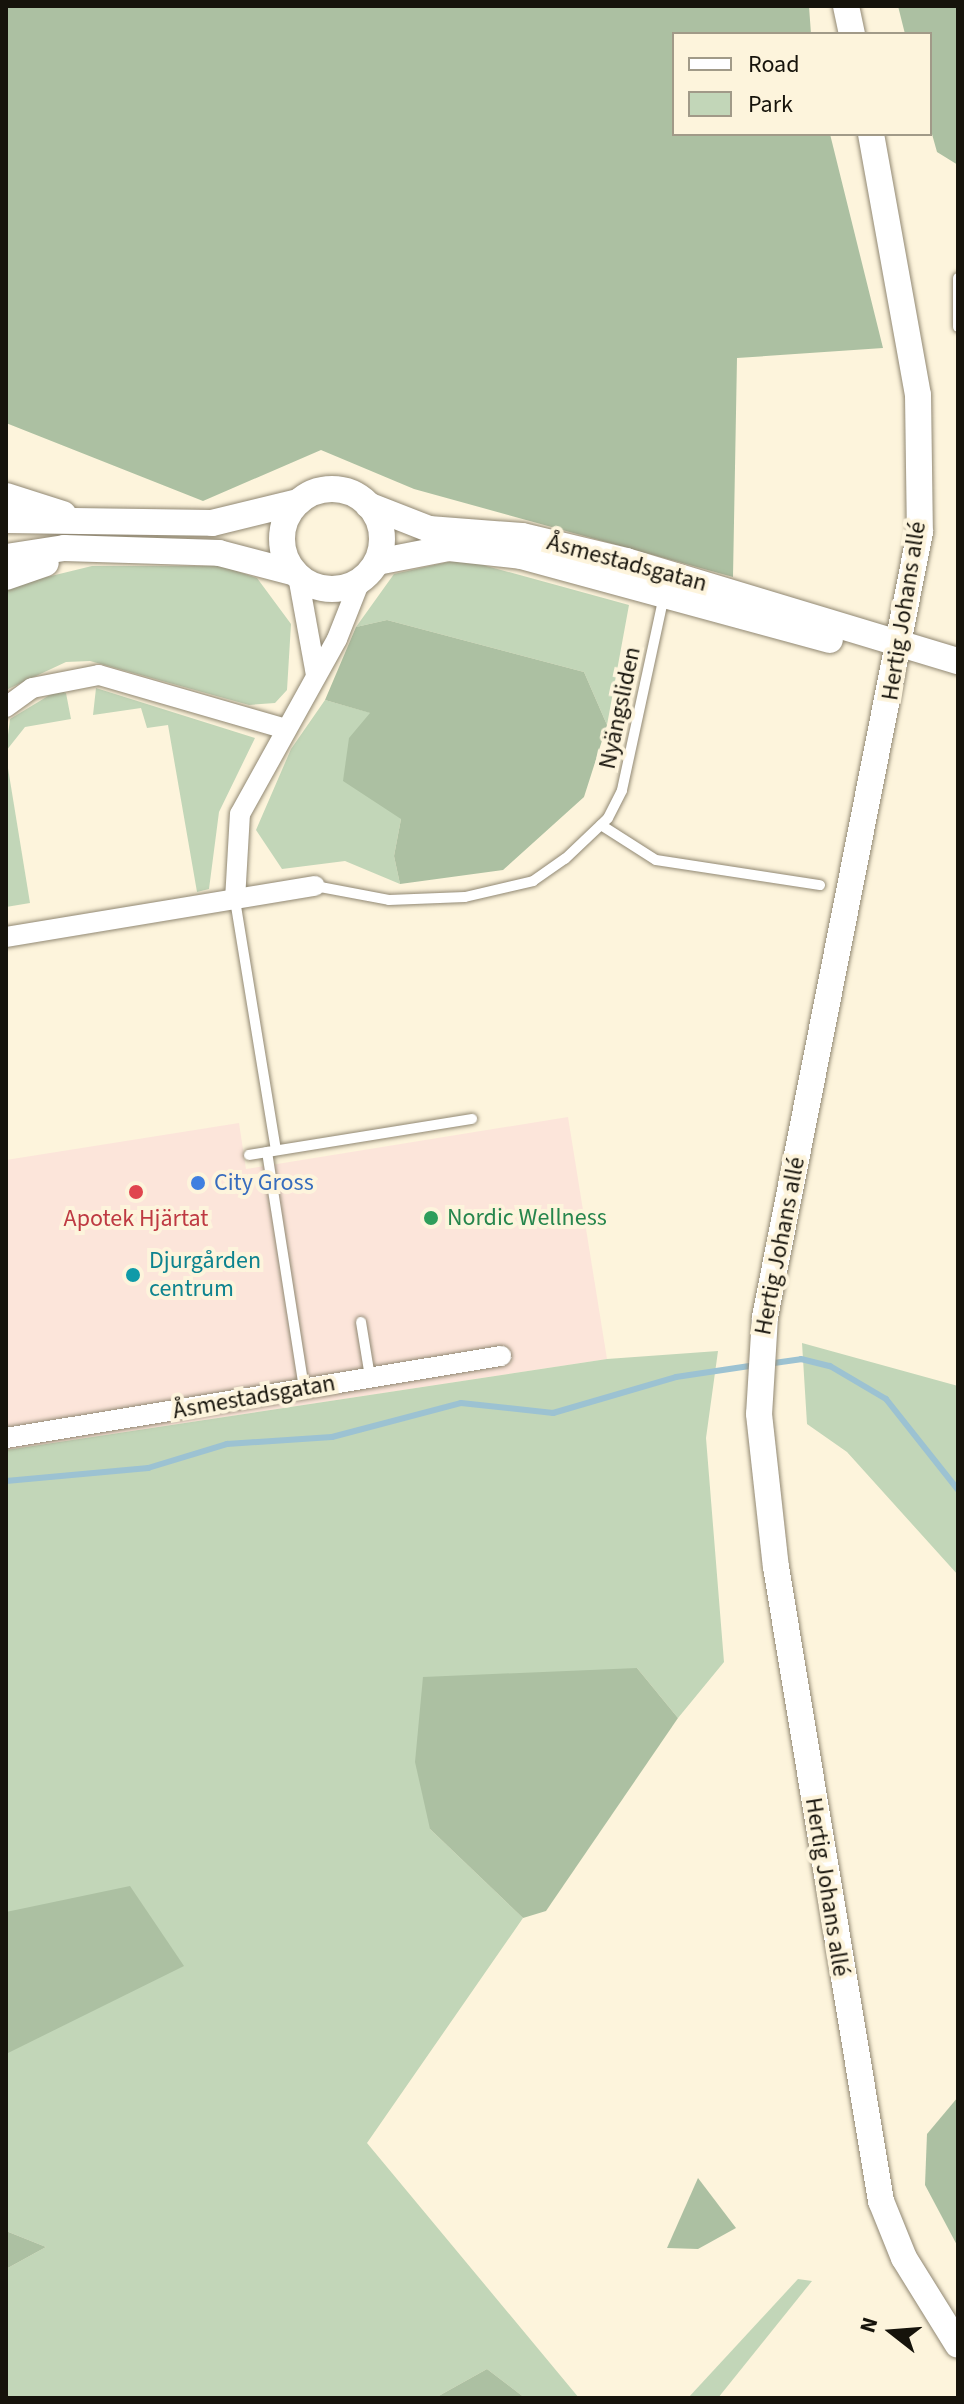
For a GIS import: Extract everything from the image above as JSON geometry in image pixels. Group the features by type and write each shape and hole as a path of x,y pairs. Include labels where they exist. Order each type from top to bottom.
{"street":[{"path":"846,6 852,32"},
{"name":"Hertig Johans allé","path":"871,136 918,395 920,532 891,646 763,1332 758,1400 762,1478 881,2201 904,2258 958,2345"},
{"path":"6,520 212,523 298,502 328,489 368,505 382,532 368,571 316,675 240,814 235,900"},
{"path":"6,496 86,521"},
{"path":"298,502 282,537 296,574 316,675"},
{"name":"Åsmestadsgatan","path":"368,505 429,529 522,536 667,583"},
{"path":"6,557 64,548 240,555 296,574 326,589 368,571"},
{"name":"Åsmestadsgatan","path":"368,571 410,552 486,551 667,583 861,630 891,646 958,661"},
{"path":"6,577 109,552"},
{"path":"6,707 32,688 99,675 286,729"},
{"path":"6,937 315,886"},
{"name":"Åsmestadsgatan","path":"6,1438 501,1356"}],"lane":[{"path":"958,278 958,327"},
{"name":"Nyängsliden","path":"315,886 389,900 488,892 533,881 601,825 634,754 667,583"},
{"path":"601,825 656,860 820,885"},
{"path":"235,900 304,1389"},
{"path":"249,1155 472,1119"},
{"path":"361,1322 370,1377"}],"shaded area":[{"path":"568,1117 607,1359 6,1450 6,1160 239,1123 246,1169"}],"green space":[{"path":"6,6 809,6 811,32 672,32 672,136 830,136 883,348 737,358 733,577 414,489 321,450 203,501 6,423"},
{"path":"898,6 958,6 958,165 937,152 932,134 932,32 904,32"},
{"path":"461,559 629,605 607,725 584,672 387,620 356,627 394,574"},
{"path":"92,566 222,566 257,578 291,624 287,690 275,703 249,705 90,661 66,662 6,690 6,587"},
{"path":"387,620 584,672 607,725 584,797 503,870 400,884 394,856 401,819 343,781 349,738 370,713 325,700 356,627"},
{"path":"96,688 255,738 219,812 209,889 197,892 168,725 147,728 141,708 93,715"},
{"path":"58,690 66,693 71,719 25,727 6,751 10,719"},
{"path":"325,700 371,713 401,819 394,856 400,884 345,861 282,869 256,830 291,749"},
{"path":"6,756 30,903 6,907"},
{"path":"802,1343 958,1386 958,1575 847,1452 807,1424"},
{"path":"718,1351 706,1438 724,1662 678,1718 637,1668 430,1829 523,1918 367,2143 579,2398 525,2398 487,2369 435,2398 6,2398 6,2269 46,2247 6,2231 6,2053 36,2034 6,1912 6,1450 607,1359"},
{"path":"637,1668 678,1718 546,1911 523,1918 430,1829 415,1762 423,1677"},
{"path":"130,1886 184,1966 6,2054 6,1912"},
{"path":"958,2097 958,2247 925,2185 927,2134"},
{"path":"698,2178 736,2228 698,2249 667,2248"},
{"path":"6,2231 46,2247 6,2269"},
{"path":"798,2279 812,2281 718,2398 688,2398"},
{"path":"487,2369 525,2398 435,2398"}],"waterway":[{"path":"767,1364 801,1359 830,1366 886,1399 958,1490"},
{"path":"6,1481 148,1468 227,1444 332,1437 461,1403 553,1413 676,1377 756,1365"}],"place":[{"name":"City Gross","path":"198,1183"},
{"name":"Apotek Hjärtat","path":"136,1192"},
{"name":"Nordic Wellness","path":"431,1218"},
{"name":"Djurgården centrum","path":"133,1275"}]}
